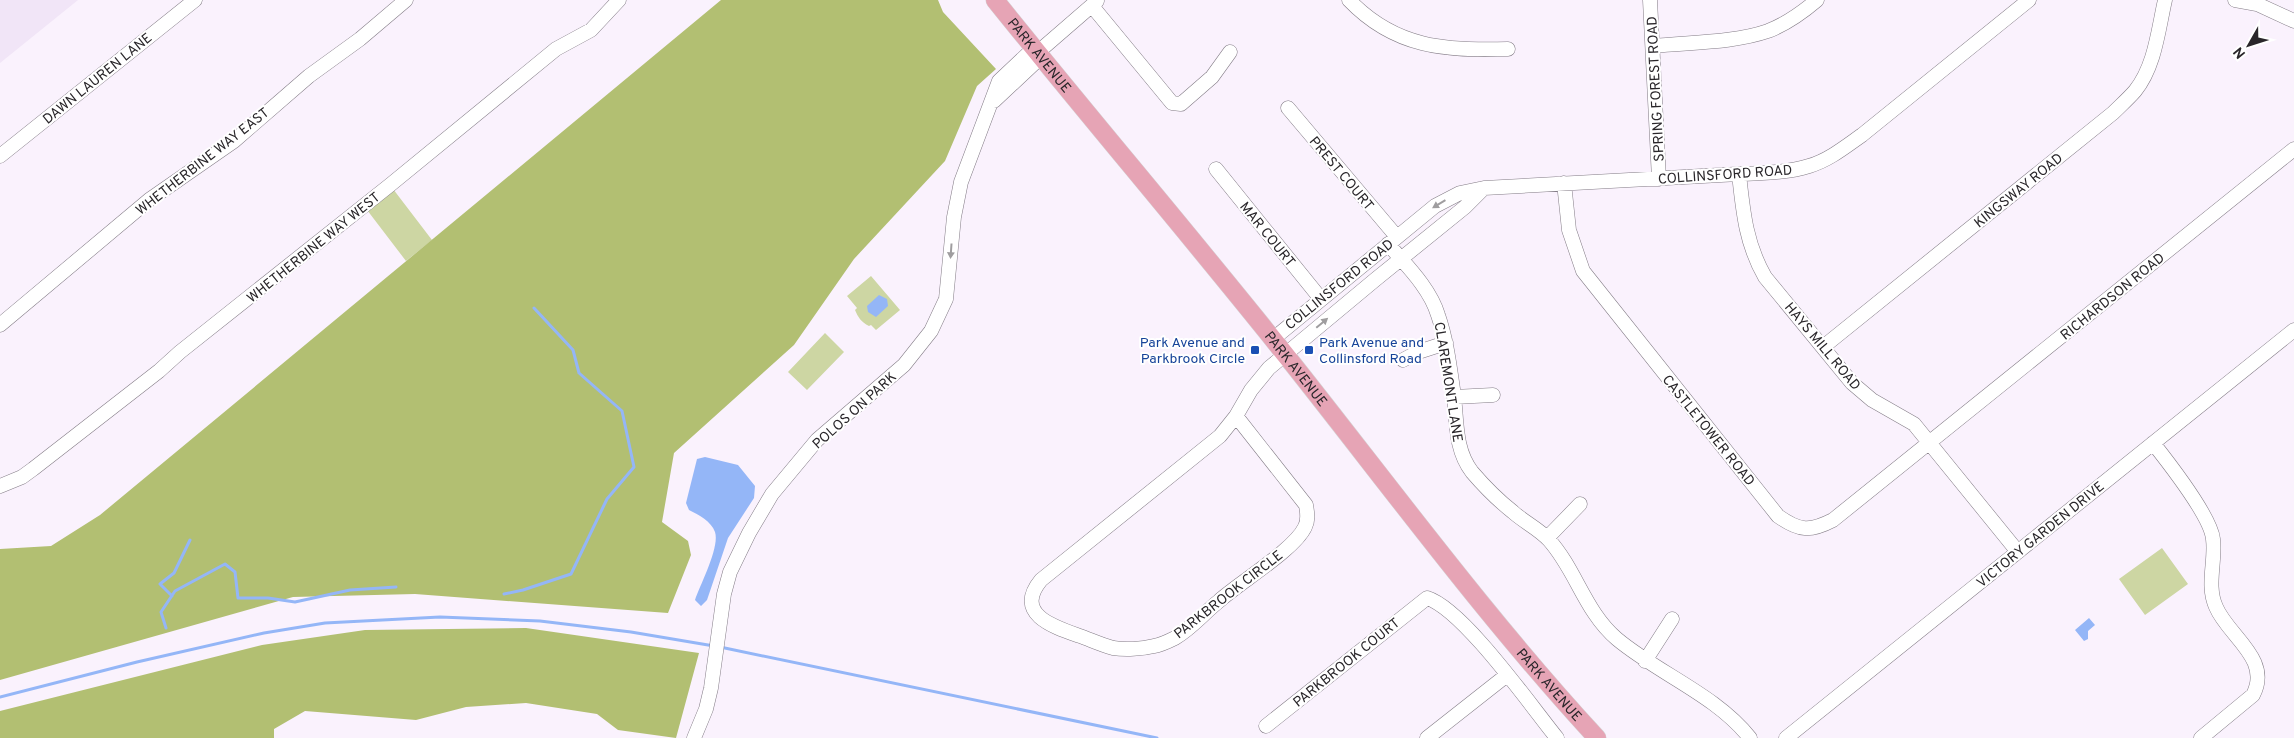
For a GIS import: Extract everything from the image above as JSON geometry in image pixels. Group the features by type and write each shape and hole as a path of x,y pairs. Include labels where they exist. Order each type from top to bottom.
{"main road":[{"name":"PARK AVENUE","path":"995,0 1273,339 1491,613 1558,695 1596,737"}],"street":[{"name":"DAWN LAUREN LANE","path":"0,156 195,0"},
{"name":"WHETHERBINE WAY EAST","path":"0,326 150,200 234,140 309,76 360,39 406,0"},
{"name":"WHETHERBINE WAY WEST","path":"0,486 22,477 151,378 556,49 591,30 619,0"},
{"path":"1348,0 1379,25 1405,38 1430,46 1460,50 1508,49"},
{"name":"SPRING FOREST ROAD","path":"1650,0 1659,179"},
{"path":"1653,46 1744,37 1769,30 1790,20 1817,0"},
{"name":"COLLINSFORD ROAD","path":"1273,339 1435,206 1460,193 1484,188 1778,172 1808,166 1834,154 1862,135 2029,0"},
{"name":"KINGSWAY ROAD","path":"1823,347 2113,114 2144,77 2152,58 2165,0"},
{"path":"2234,0 2257,2 2294,21"},
{"name":"POLOS ON PARK","path":"694,738 706,709 724,594 730,572 749,533 772,494 817,440 904,365 930,331 946,299 955,211 961,182 990,105 1037,52 1095,3"},
{"path":"1095,3 1172,103 1181,104 1212,78 1230,52"},
{"name":"PREST COURT","path":"1288,108 1392,241"},
{"name":"RICHARDSON ROAD","path":"1930,443 2294,149"},
{"name":"MAR COURT","path":"1216,169 1321,299"},
{"name":"HAYS MILL ROAD","path":"1739,174 1744,222 1756,262 1765,277 1852,383 1872,400 1914,424 2018,552"},
{"name":"CASTLETOWER ROAD","path":"1564,184 1569,230 1583,271 1778,516 1792,526 1805,529 1820,527 1833,520 1930,443"},
{"name":"COLLINSFORD ROAD","path":"1285,355 1400,258 1465,207 1484,188"},
{"name":"CLAREMONT LANE","path":"1392,241 1400,258 1432,300 1446,343 1458,439 1463,457 1472,472 1512,512 1547,538 1560,554 1596,616 1615,637 1645,660 1710,702 1750,738"},
{"path":"1364,264 1376,279"},
{"name":"VICTORY GARDEN DRIVE","path":"1786,738 2294,330"},
{"path":"1403,360 1418,352 1446,343"},
{"name":"PARKBROOK CIRCLE","path":"1236,416 1306,505 1308,515 1306,526 1300,535 1279,555 1218,602 1195,624 1176,638 1157,646 1113,648 1053,626 1040,617 1032,606 1032,600 1041,580 1220,436 1236,416 1251,390 1269,368 1285,355"},
{"path":"1454,397 1493,395"},
{"path":"2153,443 2209,524 2214,541 2212,595 2215,605 2248,651 2258,671 2257,687 2253,695 2200,738"},
{"path":"1547,538 1580,504"},
{"name":"PARKBROOK COURT","path":"1266,726 1427,598 1434,600 1448,611 1479,640 1507,675"},
{"path":"1645,660 1672,619"},
{"path":"1428,738 1507,675 1558,738"}],"shaded area":[{"path":"0,0 78,0 0,63"}],"green space":[{"path":"721,0 938,0 943,12 996,69 977,86 945,161 854,259 794,345 674,453 662,522 688,541 691,555 668,613 415,594 293,597 0,680 0,549 51,546 100,515"},
{"path":"390,185 432,240 406,261 364,206"},
{"path":"871,276 900,310 876,330 860,319 855,310 857,308 847,296"},
{"path":"825,333 844,352 807,390 788,372"},
{"path":"2162,548 2188,584 2145,615 2119,579"},
{"path":"526,628 699,653 676,738 618,730 597,714 526,703 466,707 416,720 305,711 274,729 274,738 0,738 0,711 262,645 365,630"}],"water":[{"path":"879,295 887,299 888,306 876,317 868,312 867,306"},
{"path":"705,457 738,465 755,486 754,498 728,538 707,600 701,606 695,600 715,547 715,532 701,516 689,510 686,503 697,459"},
{"path":"2089,618 2095,625 2088,631 2088,639 2084,641 2075,630"}],"waterway":[{"path":"504,594 523,590 571,574 607,499 634,467 622,411 579,373 573,350 534,308"},
{"path":"172,596 160,584 174,573 190,540"},
{"path":"166,628 161,612 175,591 225,564 235,572 238,598 268,598 295,602 350,590 396,587"},
{"path":"0,697 137,662 264,633 325,623 440,617 540,621 631,632 714,646"},
{"path":"720,647 1157,738"}],"place":[{"name":"Park Avenue and Parkbrook Circle","path":"1255,350"},
{"name":"Park Avenue and Collinsford Road","path":"1309,350"}]}
